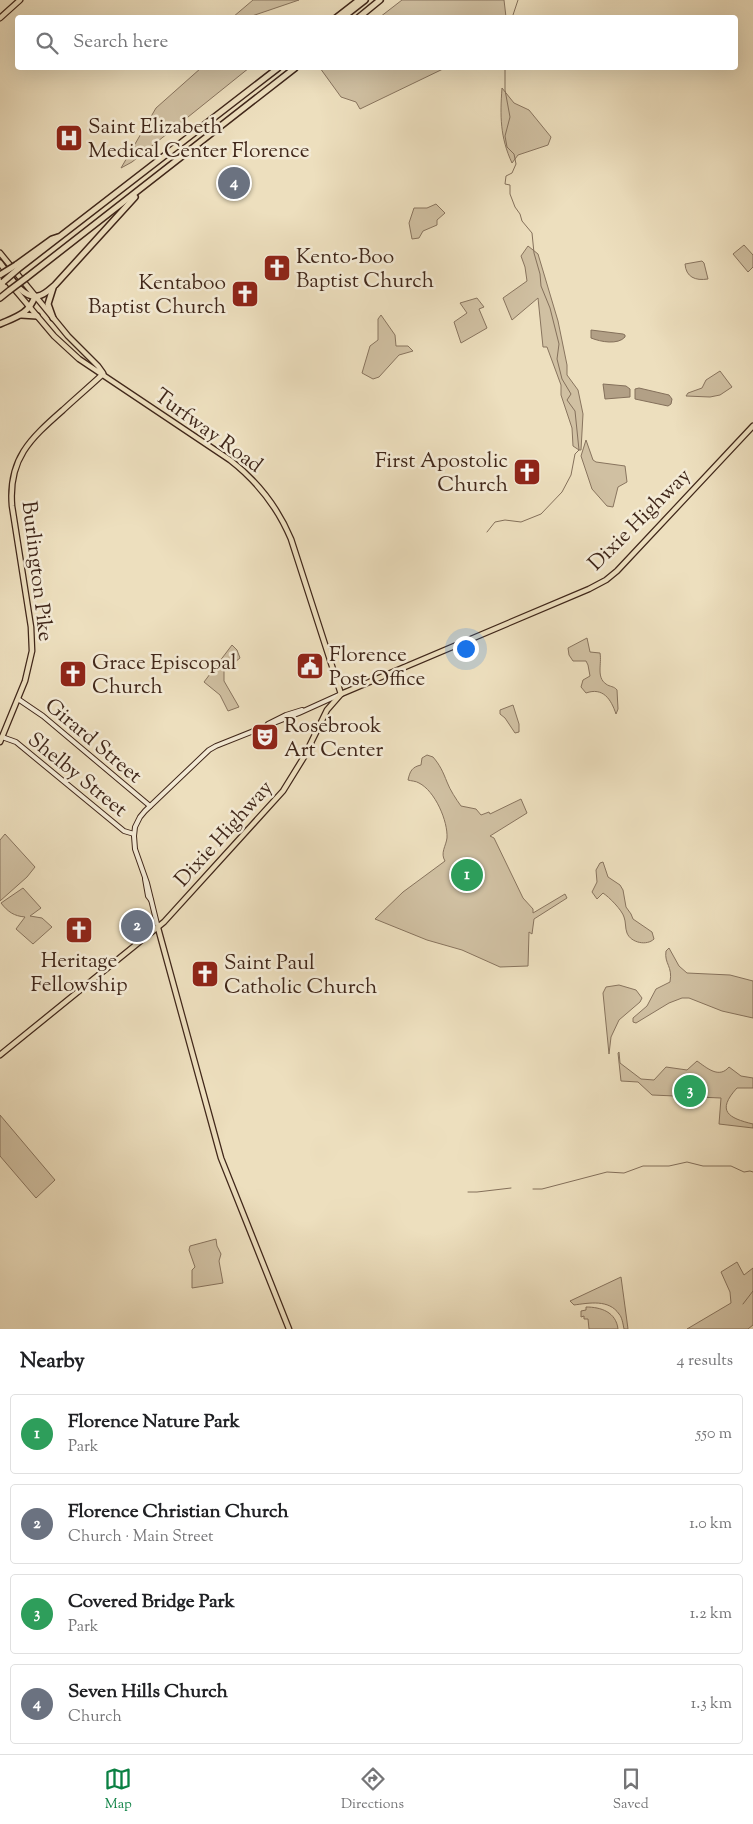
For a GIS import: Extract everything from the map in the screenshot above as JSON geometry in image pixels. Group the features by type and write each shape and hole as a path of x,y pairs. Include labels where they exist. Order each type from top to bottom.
{"highway":[{"path":"340,15 358,0"},
{"path":"346,15 365,0"},
{"path":"362,15 380,0"},
{"path":"1,283 17,267 52,239 65,233 275,70"},
{"path":"0,298 292,70"},
{"path":"0,263 21,290 35,296 44,294 55,285 141,188"},
{"path":"0,274 17,267"},
{"path":"53,318 48,304 55,285"},
{"path":"0,324 30,308 35,296"},
{"path":"20,314 37,316"}],"main road":[{"path":"0,18 20,0"},
{"name":"Turfway Road","path":"0,253 68,336 98,366 103,374"},
{"name":"Turfway Road","path":"0,274 54,336 79,359 230,460 267,496 280,516 291,539 340,694"},
{"name":"Burlington Pike","path":"0,742 30,664 32,636 12,506 14,475 21,455 36,433 103,374"},
{"name":"Dixie Highway","path":"0,1055 158,928 283,791 304,757 327,710 340,694 588,590 606,580 617,571 753,426"},
{"path":"158,928 220,1158 288,1329"}],"street":[{"path":"158,928 135,849 134,834 140,817 208,750 286,715 340,694"},
{"name":"Girard Street","path":"18,699 43,716 150,806"},
{"name":"Shelby Street","path":"2,737 16,742 124,830 134,834"}],"shaded area":[{"path":"253,0 299,0 255,15 235,15"},
{"path":"402,0 504,0 506,15 383,15"},
{"path":"199,70 247,70 132,162 121,168 156,108"},
{"path":"321,70 441,70 360,109 356,102 341,97"},
{"path":"502,88 514,103 529,110 551,137 548,145 518,155 512,163 503,135"},
{"path":"436,204 445,213 437,220 437,225 423,231 419,238 412,239 409,223 414,208 427,208"},
{"path":"744,245 753,255 753,267 748,272 733,254"},
{"path":"528,246 538,254 558,321 567,365 567,375 578,390 583,414 581,450 573,446 572,428 561,395 561,385 547,347 543,347 538,298 512,320 503,298 527,281 521,256"},
{"path":"702,261 708,279 695,279 687,272 685,264"},
{"path":"477,298 484,307 479,309 487,328 461,343 454,322 467,313 460,303"},
{"path":"381,315 395,335 396,346 408,346 413,351 399,355 379,377 373,379 362,373 370,346 378,340 378,319"},
{"path":"591,330 623,334 625,337 614,342 600,341 591,338"},
{"path":"720,371 732,387 720,395 710,397 686,396 688,393 702,388 706,380"},
{"path":"603,384 626,386 630,389 630,397 605,399"},
{"path":"639,388 669,395 672,399 671,404 668,406 635,399 635,389"},
{"path":"586,440 593,460 596,462 625,466 627,482 618,487 613,507 607,506 592,489 581,456"},
{"path":"587,638 590,652 600,653 601,678 607,685 617,690 618,709 616,714 606,696 597,692 586,693 581,687 583,680 590,676 588,665 586,661 573,661 569,655 568,648"},
{"path":"232,645 237,650 240,658 224,671 224,681 239,707 228,711 220,695 204,682"},
{"path":"513,705 519,724 519,732 515,733 500,714 500,710"},
{"path":"427,755 433,757 438,763 451,791 461,806 476,809 481,815 489,812 490,814 521,799 527,813 490,836 494,838 523,898 533,909 533,913 565,894 567,898 534,919 532,934 529,932 528,966 500,967 462,950 427,940 375,919 403,892 445,861 443,852 447,831 443,815 435,799 425,787 418,782 408,780 412,770 421,765 422,758"},
{"path":"5,834 35,867 27,877 0,901 0,840"},
{"path":"603,862 608,877 620,885 623,890 626,907 633,919 652,932 654,939 651,941 643,943 632,939 627,933 623,914 618,907 603,893 597,899 592,892 597,882 596,870 600,863"},
{"path":"23,888 41,908 30,916 42,918 52,927 33,944 16,929 25,917 12,913 1,903"},
{"path":"669,948 679,966 687,973 730,975 753,981 753,1018 722,1011 689,998 682,998 669,1003 636,1023 633,1022 633,1018 647,1006 656,989 670,982 671,977 666,959 666,951"},
{"path":"619,985 636,990 642,998 640,1002 619,1020 611,1037 609,1054 603,993 606,987"},
{"path":"619,1052 620,1063 641,1079 654,1080 666,1067 687,1070 697,1061 713,1071 721,1072 729,1067 741,1076 753,1078 753,1088 737,1088 727,1102 726,1108 731,1116 753,1124 753,1128 719,1124 721,1098 652,1095 638,1082 621,1081"},
{"path":"0,1115 55,1180 36,1198 0,1156"},
{"path":"216,1239 221,1254 219,1261 223,1283 192,1288 192,1270 195,1267 189,1250 190,1246"},
{"path":"737,1262 744,1275 753,1268 753,1325 748,1329 687,1329 731,1303 730,1292 721,1272"},
{"path":"621,1277 628,1329 624,1329 620,1315 610,1306 598,1303 574,1305 570,1301"},
{"path":"586,1307 602,1309 607,1312 614,1318 618,1329 589,1329 588,1319 584,1319 584,1316 581,1317 581,1311 586,1310"}],"waterway":[{"path":"513,15 518,0"},
{"path":"487,532 495,522 505,520 521,522 541,514 562,492 571,475 575,454 579,450 575,411 567,400 571,394 562,379 557,359 559,344 550,308 541,286 532,233 522,221 515,207 510,194 510,185 505,184 506,176 512,173 516,164 514,154 507,147 505,136 510,117 505,90 505,70"},
{"path":"533,1189 542,1189 607,1172 624,1173 643,1166 669,1166 687,1162 703,1166 731,1166 744,1172 753,1172"},
{"path":"468,1192 511,1188"},
{"path":"743,1304 753,1291"}],"place":[{"name":"Saint Elizabeth Medical Center Florence","path":"69,138"},
{"name":"Seven Hills Church","path":"234,183"},
{"name":"Kento-Boo Baptist Church","path":"277,268"},
{"name":"Kentaboo Baptist Church","path":"245,294"},
{"name":"First Apostolic Church","path":"527,472"},
{"name":"Florence Post Office","path":"310,666"},
{"name":"Grace Episcopal Church","path":"73,674"},
{"name":"Rosebrook Art Center","path":"265,737"},
{"name":"Florence Nature Park","path":"467,875"},
{"name":"Florence Christian Church","path":"137,926"},
{"name":"Heritage Fellowship","path":"79,930"},
{"name":"Saint Paul Catholic Church","path":"205,974"},
{"name":"Covered Bridge Park","path":"690,1091"}]}
